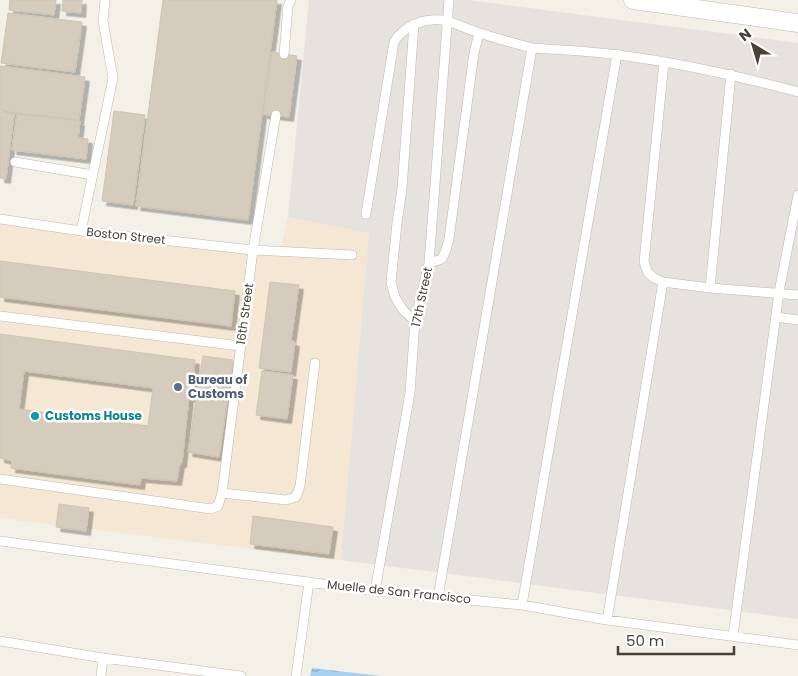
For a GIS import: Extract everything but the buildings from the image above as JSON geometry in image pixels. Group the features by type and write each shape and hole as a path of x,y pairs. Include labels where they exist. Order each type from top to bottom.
{"street":[{"path":"633,0 736,8 798,23"}],"lane":[{"path":"81,231 114,78 103,22 105,0"},
{"name":"17th Street","path":"375,590 410,393 415,321 429,262 449,0"},
{"path":"284,54 288,2"},
{"path":"366,214 394,42 399,34 414,24 426,21 447,21 479,33 532,48 617,54 731,74 798,92"},
{"path":"414,24 402,189 391,282 395,297 403,310 415,321"},
{"path":"429,262 442,259 449,239 474,53 479,33"},
{"path":"438,597 532,48"},
{"path":"522,605 617,54"},
{"path":"664,62 644,262 648,273 663,282 710,288 798,294"},
{"path":"710,288 731,74"},
{"name":"16th Street","path":"0,479 211,510 218,506 222,493 252,250 276,115"},
{"path":"15,162 93,175"},
{"path":"732,636 779,292 798,195"},
{"name":"Boston Street","path":"0,219 81,231 252,250 352,255"},
{"path":"788,252 798,253"},
{"path":"607,620 663,282"},
{"path":"0,316 240,346"},
{"path":"776,317 798,320"},
{"path":"222,493 286,500 296,496 300,486 315,363"},
{"name":"Muelle de San Francisco","path":"0,541 309,582 522,605 607,620 798,645"},
{"path":"296,676 309,582"},
{"path":"0,641 104,658 241,676"},
{"path":"101,676 104,658"}],"shaded area":[{"path":"309,0 468,0 798,43 798,619 341,560 369,233 288,217"},
{"name":"Bureau of Customs","path":"288,217 369,233 341,560 0,518 0,222 279,256"}],"water":[{"path":"312,668 381,676 310,676"}],"place":[{"name":"Bureau of Customs","path":"178,387"},
{"name":"Customs House","path":"35,416"}]}
